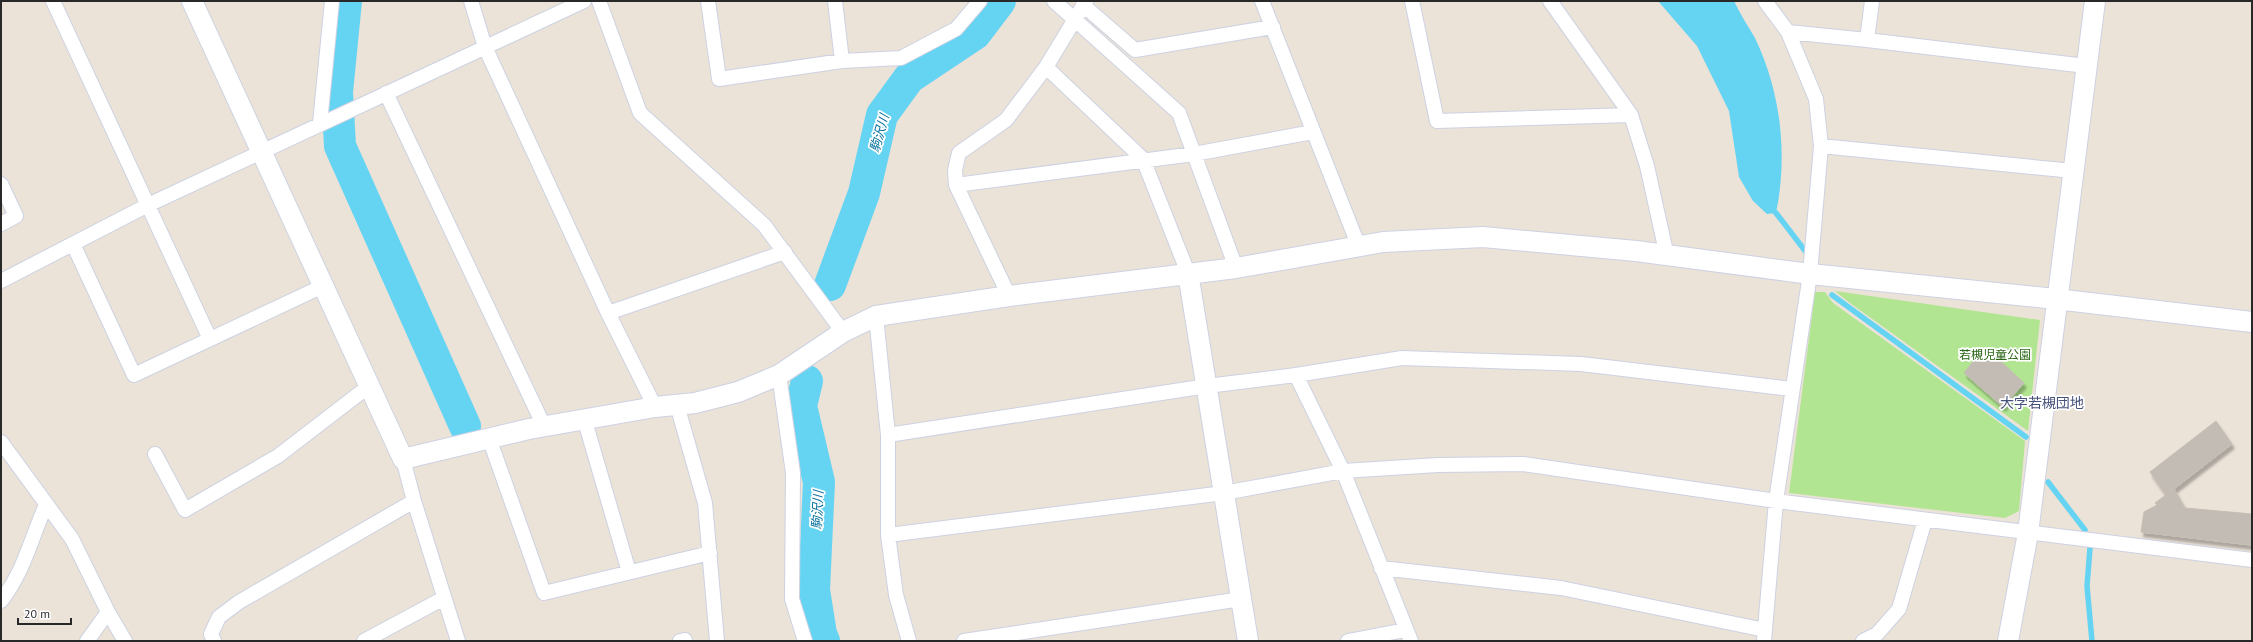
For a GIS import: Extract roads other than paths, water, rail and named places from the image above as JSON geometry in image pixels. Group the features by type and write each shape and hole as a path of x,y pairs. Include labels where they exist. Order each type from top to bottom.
{"street":[{"path":"53,1 210,338"},
{"path":"192,1 322,286 404,459 414,501 458,641"},
{"path":"320,123 332,1"},
{"path":"471,1 485,47 608,313 654,407"},
{"path":"1,281 148,205 320,123 584,1"},
{"path":"599,1 640,113 764,225 843,332"},
{"path":"708,1 718,79 842,61 901,58 956,29 980,1"},
{"path":"835,1 842,61"},
{"path":"1054,1 1179,113 1236,268"},
{"path":"1262,1 1359,247"},
{"path":"1412,1 1437,120 1631,115"},
{"path":"1550,1 1631,115 1647,166 1667,256"},
{"path":"1381,568 1561,588 1764,635 1776,501 1810,274 1821,146 1816,99 1788,32 1765,1"},
{"path":"1867,40 1872,1"},
{"path":"2008,641 2028,533 2056,299 2095,1"},
{"path":"1009,296 956,186 956,170 959,153 1006,120 1046,67 1076,21 1085,3 1135,50 1273,27"},
{"path":"1788,32 2086,66"},
{"path":"1046,67 1144,159 1188,273 1248,641"},
{"path":"386,93 544,426"},
{"path":"956,186 1144,159 1194,154 1314,132"},
{"path":"1821,146 2073,171"},
{"path":"1,184 16,216 1,224"},
{"path":"404,459 544,426 654,407 694,403 738,392 779,375 843,332 876,316 1009,296 1236,268 1383,242 1482,237 1667,256 1810,274 2056,299 2252,322"},
{"path":"74,244 134,375 322,286"},
{"path":"608,313 785,252"},
{"path":"876,316 888,435 888,535 896,595 909,641"},
{"path":"888,435 1402,358 1581,364 1792,389"},
{"path":"779,375 793,473 792,599 806,641"},
{"path":"1296,375 1343,471 1408,636 1348,641"},
{"path":"155,454 185,510 278,456 369,386"},
{"path":"677,405 706,503 717,641"},
{"path":"584,418 629,572"},
{"path":"489,438 544,593 710,553"},
{"path":"1,442 72,539 108,612 125,641"},
{"path":"888,535 1224,493 1343,471 1438,465 1523,464 1776,501 2252,560"},
{"path":"214,641 211,634 219,617 239,602 414,501"},
{"path":"1,601 11,589 28,556 36,528 46,505"},
{"path":"1863,641 1877,634 1900,609 1925,520"},
{"path":"364,641 444,598"},
{"path":"964,641 1241,599"},
{"path":"87,641 108,612"}],"water":[{"path":"1658,1 1734,1 1755,38 1771,80 1780,124 1781,169 1780,191 1776,213 1767,214 1753,201 1739,177 1729,111 1697,46"}],"waterway":[{"path":"346,1 337,92 340,146 465,426"},
{"name":"駒沢川","path":"830,285 864,193 882,115 909,78 975,34 1000,1"},
{"path":"1776,213 1806,252"},
{"path":"1832,295 2026,437"},
{"name":"駒沢川","path":"807,381 801,406 819,482 814,590 821,634 824,641"},
{"path":"2048,482 2085,530"},
{"path":"2090,548 2087,586 2092,641"}],"district":[{"name":"大字若槻団地","path":"2042,403"}],"park label":[{"name":"若槻児童公園","path":"1995,355"}]}
